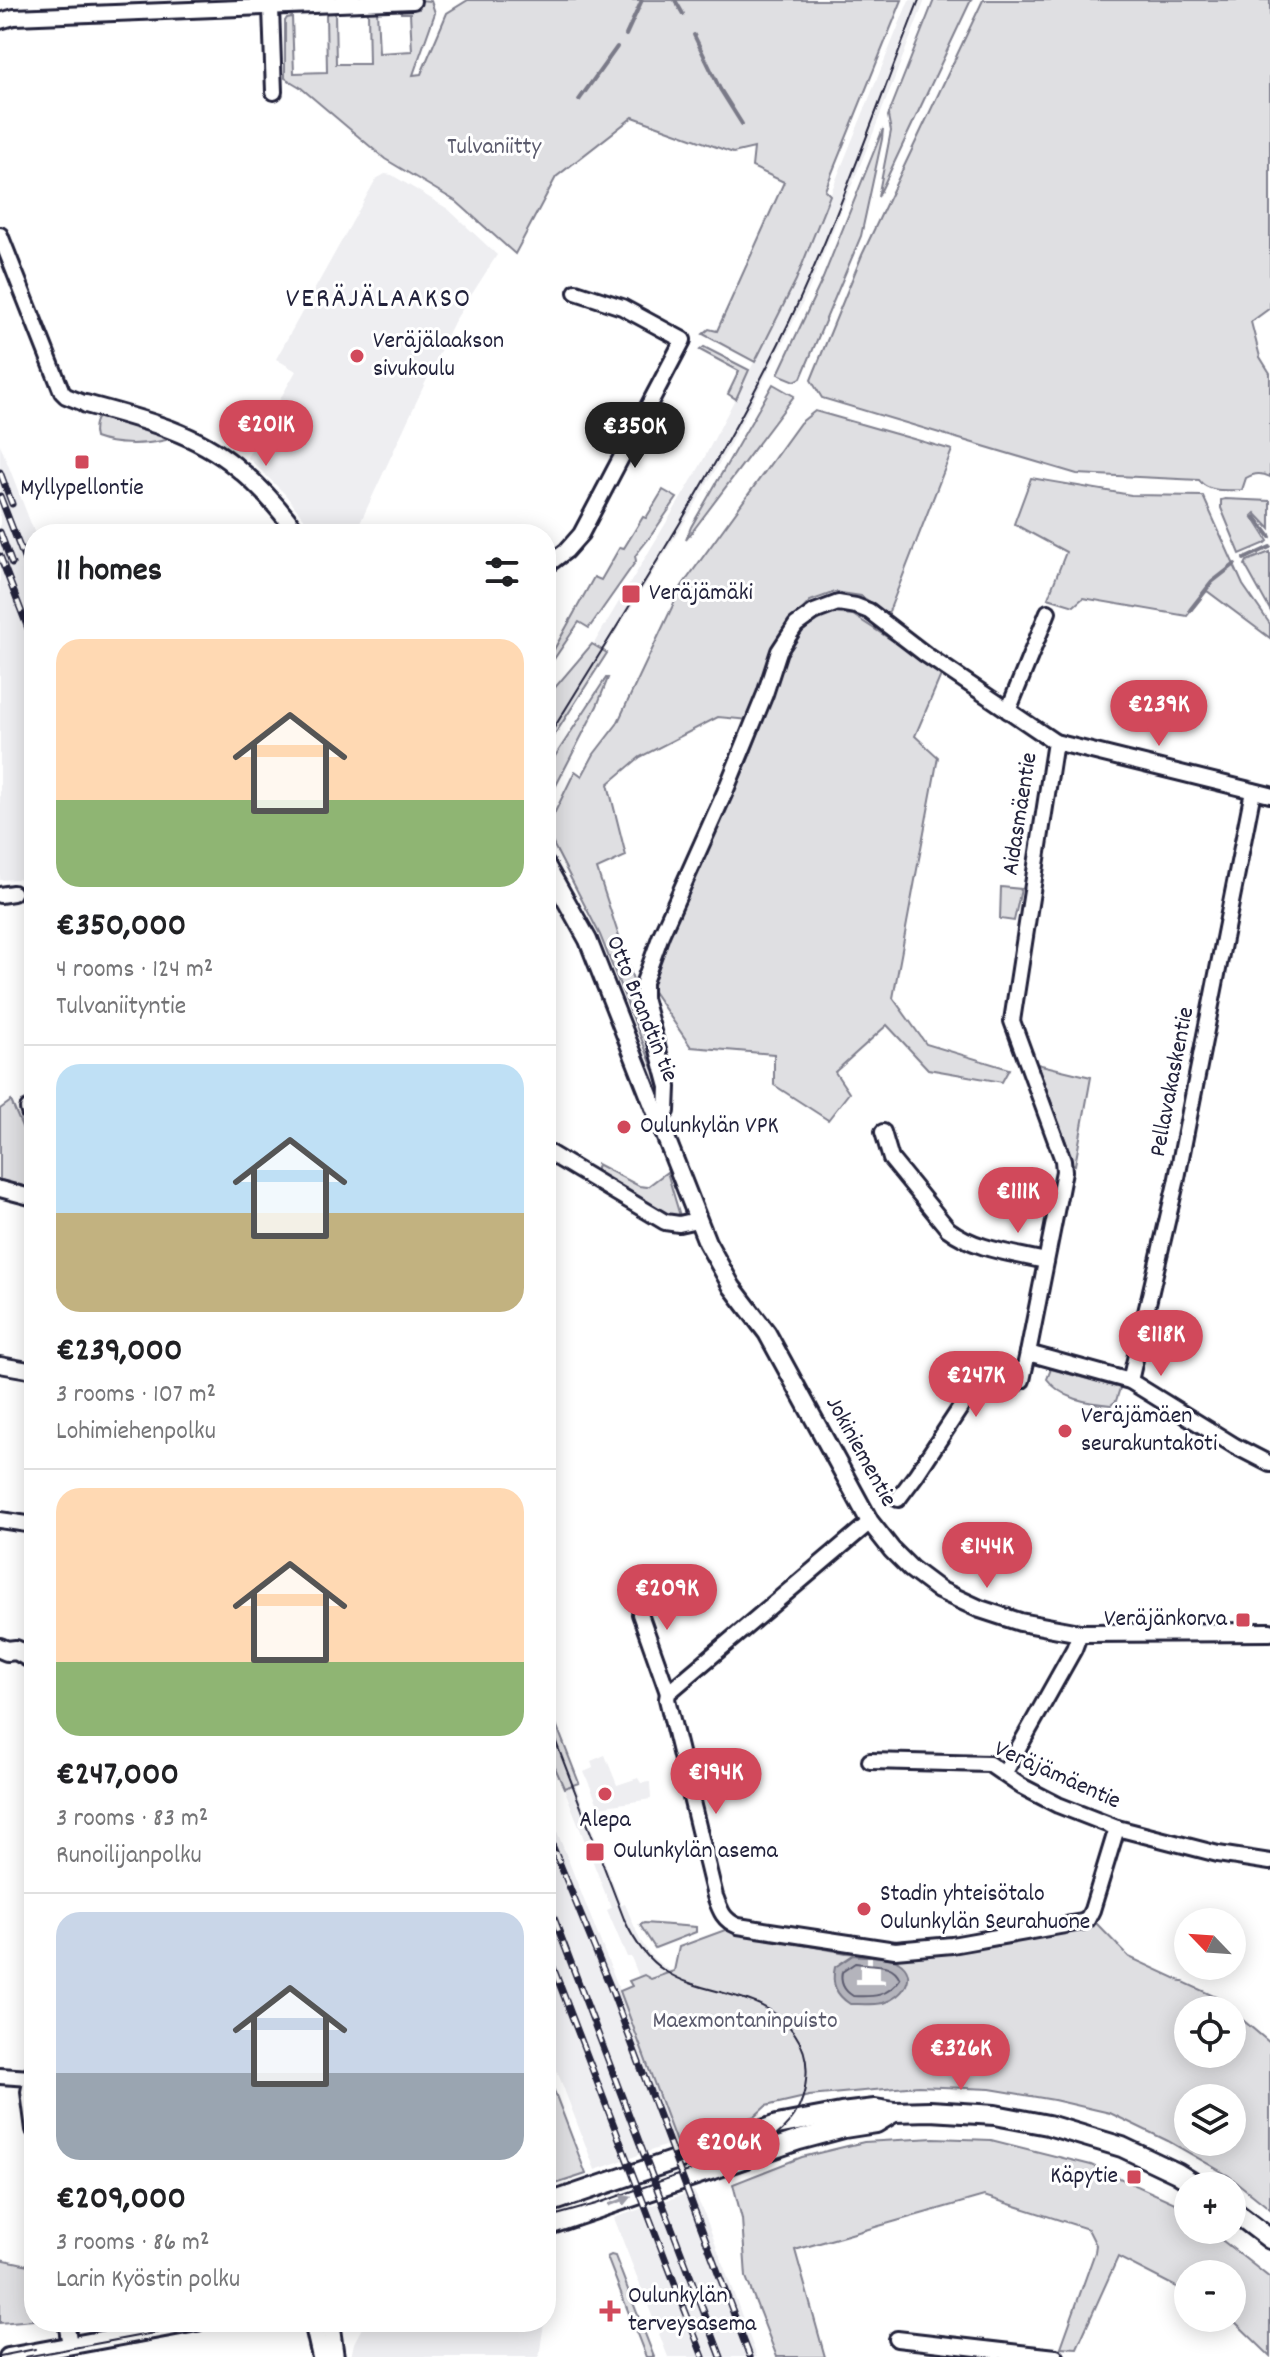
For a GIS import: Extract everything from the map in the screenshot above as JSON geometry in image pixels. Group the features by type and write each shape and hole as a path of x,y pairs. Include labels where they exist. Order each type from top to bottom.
{"main road":[{"path":"3,1650 16,1650 24,1654"},
{"path":"3,1650 24,1667"},
{"path":"556,2201 777,2125 875,2109 995,2115 1048,2125 1122,2147 1175,2172"},
{"path":"556,2223 799,2140 876,2123 894,2112"},
{"path":"1246,2221 1270,2239"}],"street":[{"path":"0,21 14,17 413,1"},
{"path":"271,8 274,92"},
{"path":"0,235 58,386 66,396 148,421 215,453 233,464 265,494 290,524"},
{"path":"556,558 581,534 683,340 622,307 576,292"},
{"name":"Aidasmäentie","path":"659,1118 667,1111 668,1087 644,998 644,982 661,935 725,792 779,651 796,625 814,612 838,603 869,611 1055,742 1012,1021 1063,1160 1064,1171 1028,1353 1022,1380 1016,1384 1008,1386 978,1381 898,1499"},
{"path":"1008,711 1048,612"},
{"path":"1055,742 1270,795"},
{"name":"Pellavakaskentie","path":"1130,1381 1176,1183 1253,791"},
{"name":"Otto Brandtin tie","path":"556,883 588,940 697,1220"},
{"path":"883,1132 891,1159 948,1229 970,1243 1046,1261"},
{"path":"556,1157 665,1222 679,1224 697,1220"},
{"path":"0,1189 24,1195"},
{"name":"Jokiniementie","path":"697,1220 732,1287 767,1333 870,1522 911,1569 939,1590 980,1609 1020,1622 1080,1633 1270,1632"},
{"path":"1028,1353 1130,1381 1270,1464"},
{"path":"0,1365 24,1369"},
{"path":"0,1520 24,1524"},
{"path":"668,1693 870,1522"},
{"path":"640,1614 668,1693 715,1896 729,1922 738,1926 895,1950 952,1945 1082,1922 1087,1920 1092,1910 1117,1828"},
{"path":"1004,1774 1080,1633"},
{"name":"Veräjämäentie","path":"870,1761 989,1764 1021,1786 1058,1805 1117,1828 1218,1854 1270,1862"},
{"path":"0,2076 24,2074"},
{"path":"68,2332 70,2345"},
{"path":"8,2357 142,2332"},
{"path":"315,2332 321,2357"},
{"path":"331,2332 335,2357"},
{"path":"897,2339 1053,2357"}],"shaded area":[{"path":"909,0 925,0 806,296 727,450 604,651 593,645 699,468 791,291"},
{"name":"Veräjälaakson sivukoulu","path":"385,174 392,175 448,209 497,255 454,322 360,524 308,524 284,493 247,457 296,371 276,359 376,179"},
{"path":"0,444 31,524 24,524 24,879 0,880"},
{"path":"605,1755 617,1785 638,1778 641,1783 650,1782 651,1799 599,1807 584,1772 593,1768 591,1761"},
{"path":"575,1784 621,1905 625,1904 640,1940 651,1956 668,1970 674,1971 665,1988 644,1975 639,1977 631,1957 627,1957 564,1788"},
{"path":"556,1829 676,2142 595,2170 556,2068"},
{"path":"694,2191 757,2357 668,2357 614,2218"},
{"path":"360,2332 543,2332 539,2357 351,2357"}],"green space":[{"name":"Tulvaniitty","path":"419,0 431,1 435,13 413,75 421,74 447,13 468,0 902,0 825,190 830,195 796,280 755,362 703,334 709,329 717,331 784,182 752,167 754,148 733,153 633,117 556,177 515,254 457,202 385,159 300,87 285,78 287,18 292,17 294,73 327,72 326,12 335,12 336,64 369,64 368,11 377,10 379,53 412,51 410,13 401,13 401,10 419,9"},
{"path":"934,0 971,0 878,197 891,131 888,116"},
{"path":"983,0 1270,0 1270,308 1251,322 1260,357 1270,373 1270,477 1255,474 1246,478 1242,490 1224,490 1207,487 1199,480 1077,474 822,398 811,380 862,255"},
{"path":"883,129 861,236 801,378 795,381 778,374 823,278"},
{"path":"704,347 749,370 736,399 728,394 739,371 700,350"},
{"path":"773,384 794,396 686,540 691,527"},
{"path":"815,411 952,450 888,614 861,596 835,592 810,601 790,623 749,720 718,717 640,757 608,784 626,856 597,869 656,1060 653,1068 600,935 556,850 556,810 575,771 582,776 617,724 682,586 800,423"},
{"path":"100,415 167,438 130,444 95,438 94,426"},
{"path":"1031,478 1131,495 1203,496 1243,585 1270,624 1270,638 1207,591 1187,616 1083,598 1074,606 1048,598 1066,552 1014,524"},
{"path":"663,490 677,498 589,628 579,622 556,656 556,646 594,577 601,580 620,547 624,548 643,517 646,518"},
{"path":"1221,500 1270,501 1270,529 1255,513 1252,516 1268,541 1266,543 1240,554 1221,508"},
{"path":"1270,552 1270,610 1245,565 1247,561"},
{"path":"831,613 853,615 942,673 915,736 938,757 893,998 926,1044 1009,1069 1002,1082 928,1069 887,1025 835,1072 849,1093 828,1120 774,1085 774,1054 691,1047 652,990 669,930 748,760 787,650 806,628"},
{"path":"592,644 607,653 556,732 556,686"},
{"path":"606,678 608,678 556,786 556,755"},
{"path":"1001,887 1021,889 1014,921 1000,919"},
{"path":"1037,1064 1091,1077 1075,1165 1070,1163 1066,1142"},
{"path":"11,1101 24,1132 24,1187 0,1180 0,1109"},
{"path":"597,1164 639,1186 647,1187 667,1172 680,1216 672,1217 595,1173"},
{"path":"1051,1369 1120,1388 1116,1401 1111,1405 1102,1404 1068,1395 1047,1379"},
{"path":"556,1724 579,1783 564,1788 556,1770"},
{"name":"Maexmontaninpuisto","path":"1095,1922 1129,1957 1214,1996 1174,1996 1174,2068 1246,2068 1246,2023 1270,2043 1270,2209 1246,2190 1246,2172 1222,2172 1194,2156 1246,2156 1246,2084 1174,2084 1174,2144 1110,2113 1054,2100 990,2089 918,2086 809,2096 766,2106 755,2116 676,2142 620,1991 632,1986 629,1981 644,1975 651,1979 674,1971 679,1947 725,1930 846,1953 911,1956 1086,1928"},
{"path":"640,1925 696,1927 696,1932 655,1948"},
{"path":"556,2096 586,2174 556,2184"},
{"path":"934,2138 991,2140 1091,2165 1174,2203 1174,2244 1227,2244 1270,2278 1270,2356 1245,2332 1246,2260 1174,2260 1174,2286 1118,2257 1077,2348 1061,2347 1095,2252 1096,2245 1088,2229 984,2196 795,2250 825,2357 777,2357 746,2277 742,2219 733,2184 802,2157 864,2142"},
{"path":"615,2256 654,2357 646,2357 607,2257"},
{"path":"0,2259 24,2264 24,2321 0,2323"}],"water":[{"path":"853,1955 898,1961 908,1973 906,1985 896,1996 883,2003 850,2004 836,1988 834,1973 835,1967"}],"pier":[{"path":"867,1957 872,1957 872,1964 880,1964 880,1979 885,1980 885,1984 855,1984 855,1979 860,1979 860,1964 867,1964"}],"waterway":[{"path":"626,35 642,0"},
{"path":"675,0 683,14"},
{"path":"694,35 720,89 742,124"},
{"path":"579,100 617,47"},
{"path":"1255,517 1270,537"},
{"path":"1244,559 1270,547"},
{"path":"1190,610 1212,582 1235,564"}],"tram line":[{"path":"556,725 696,495 779,343 836,216 919,0"},
{"path":"556,1742 624,1919 641,1948 658,1966 681,1980 768,2009 795,2034 806,2062 805,2090 798,2109 781,2132 765,2144 556,2215"},
{"path":"25,2357 159,2332"},
{"path":"0,2356 35,2349"}],"railway":[{"path":"0,472 12,504"},
{"path":"0,496 24,558"},
{"path":"0,532 12,564"},
{"path":"0,556 24,618"},
{"path":"556,1854 610,1986 750,2357"},
{"path":"556,1923 721,2357"},
{"path":"556,1975 703,2357"}],"place":[{"name":"Veräjälaakson sivukoulu","path":"357,356"},
{"name":"Myllypellontie","path":"82,462"},
{"name":"Veräjämäki","path":"631,594"},
{"name":"Oulunkylän VPK","path":"624,1127"},
{"name":"Veräjämäen seurakuntakoti","path":"1065,1431"},
{"name":"Veräjänkorva","path":"1243,1620"},
{"name":"Alepa","path":"605,1794"},
{"name":"Oulunkylän asema","path":"595,1852"},
{"name":"Stadin yhteisötalo Oulunkylän Seurahuone","path":"864,1909"},
{"name":"Käpytie","path":"1134,2177"},
{"name":"Oulunkylän terveysasema","path":"610,2311"}],"district":[{"name":"VERÄJÄLAAKSO","path":"379,301"}]}
